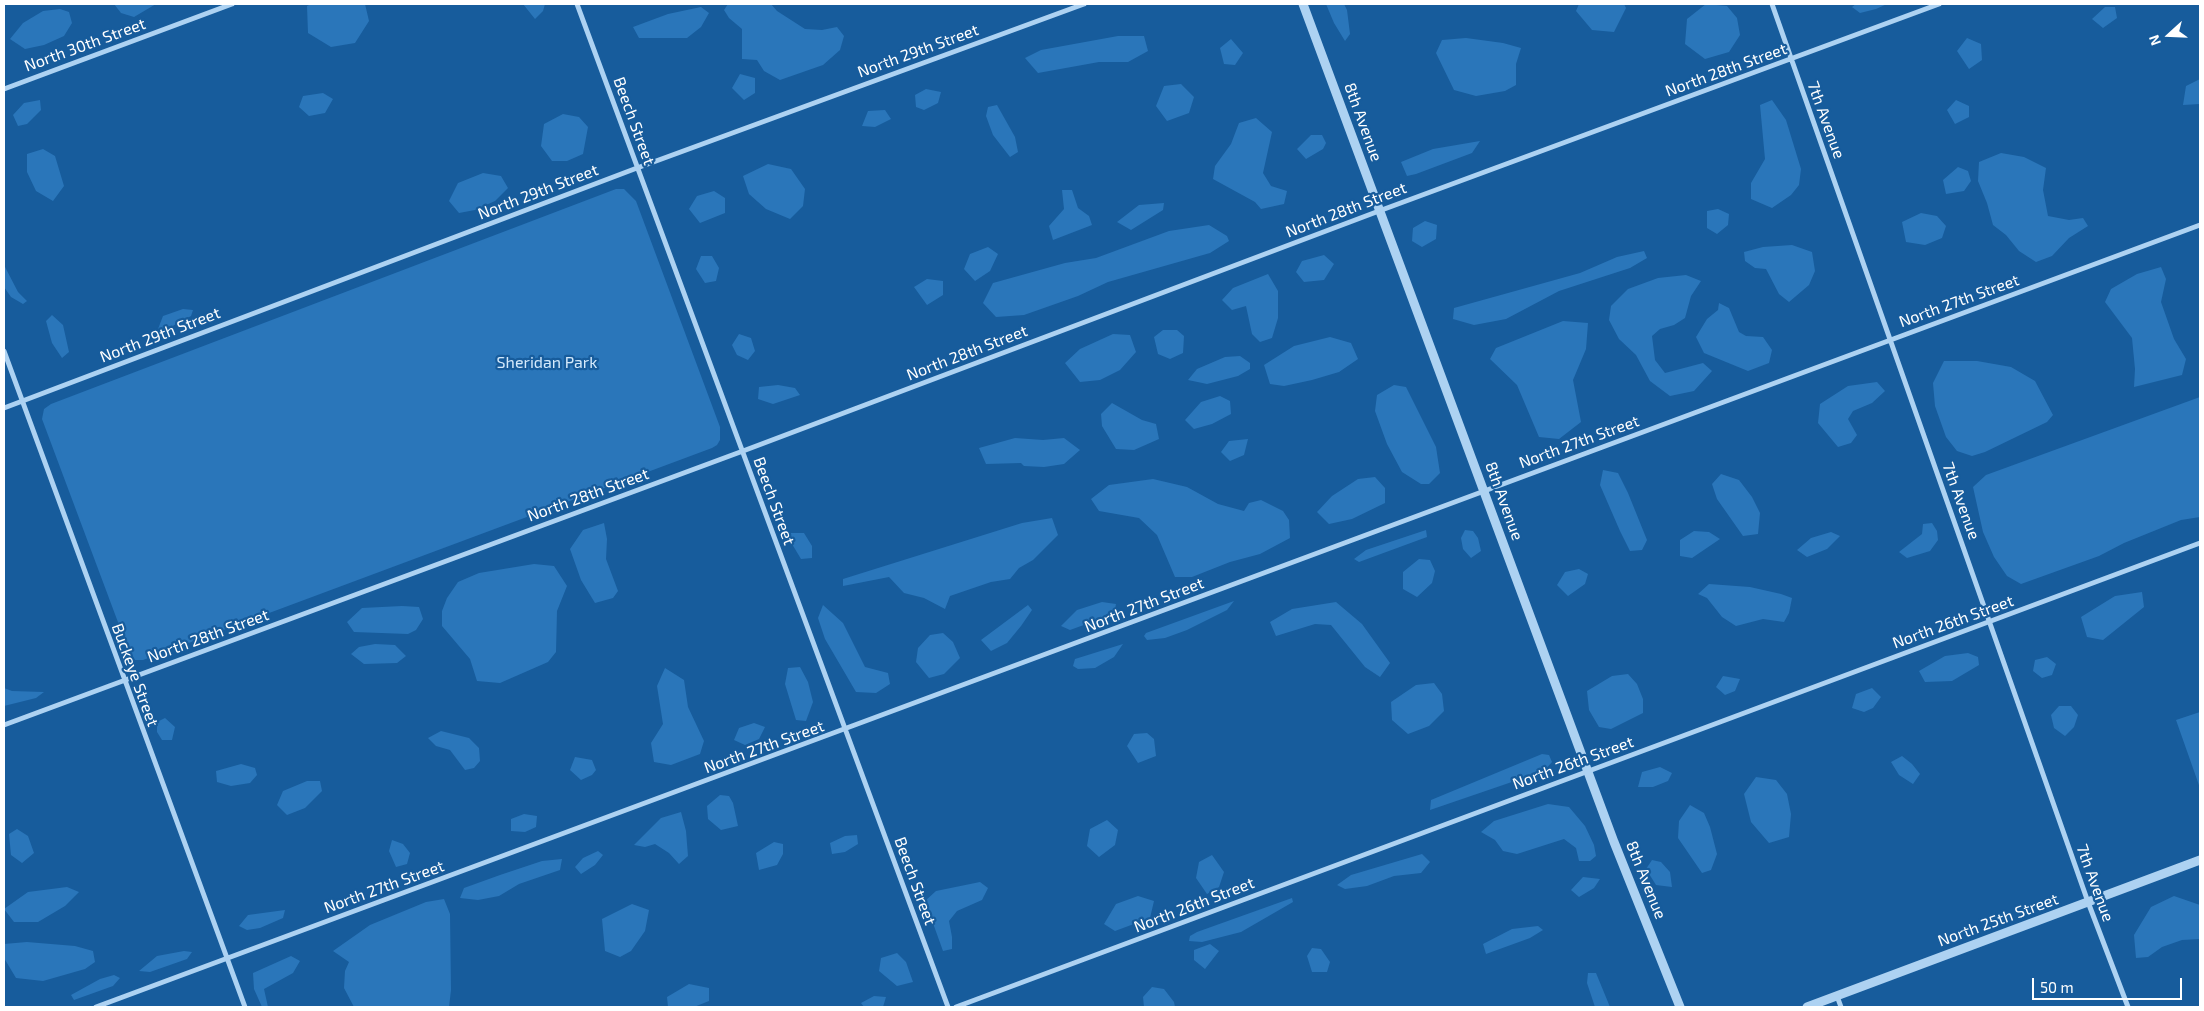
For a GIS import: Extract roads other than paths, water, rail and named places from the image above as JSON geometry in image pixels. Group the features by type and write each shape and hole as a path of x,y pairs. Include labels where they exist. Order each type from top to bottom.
{"street":[{"name":"North 30th Street","path":"4,89 232,4"},
{"name":"Beech Street","path":"577,4 948,1007"},
{"name":"North 29th Street","path":"4,408 637,168 1084,4"},
{"name":"8th Avenue","path":"1303,4 1588,771 1680,1007"},
{"name":"7th Avenue","path":"1772,4 2088,902 2128,1007"},
{"name":"North 28th Street","path":"4,726 743,451 1379,211 1939,4"},
{"name":"North 27th Street","path":"96,1007 846,730 2200,225"},
{"name":"Buckeye Street","path":"4,351 245,1007"},
{"name":"North 26th Street","path":"956,1007 2200,543"},
{"name":"North 25th Street","path":"1807,1007 2200,860"},
{"path":"1837,996 1841,1007"}],"park label":[{"name":"Sheridan Park","path":"547,363"}]}
